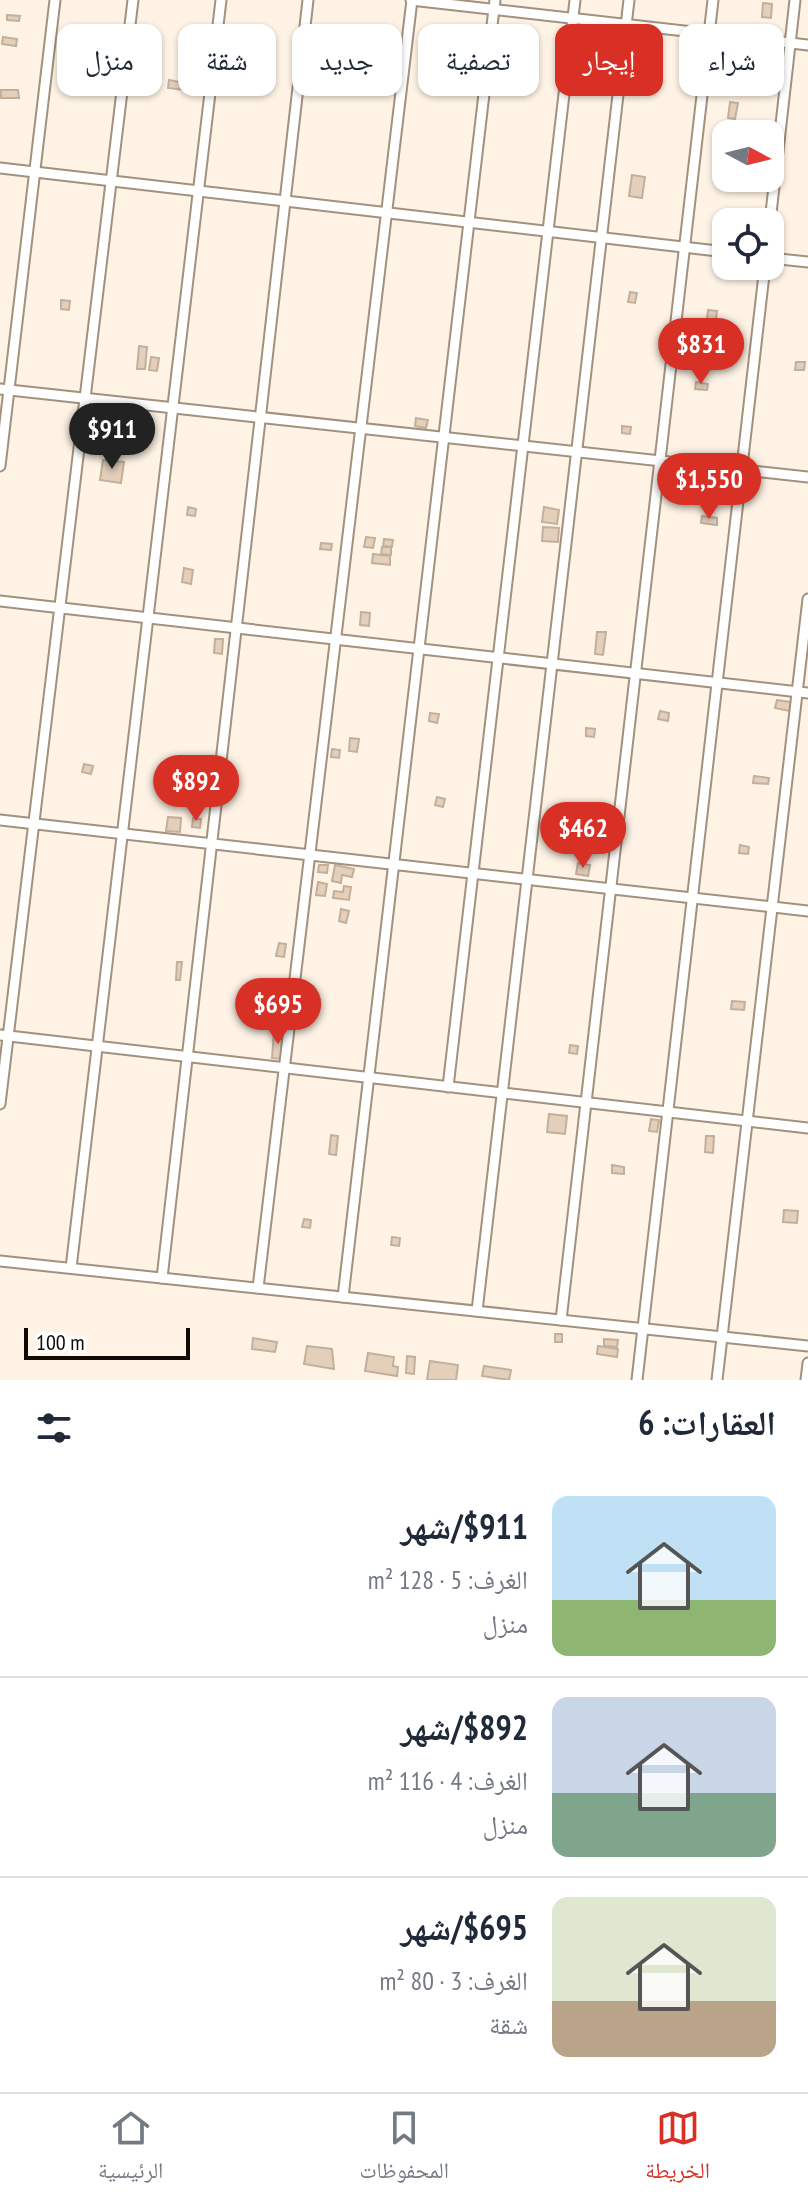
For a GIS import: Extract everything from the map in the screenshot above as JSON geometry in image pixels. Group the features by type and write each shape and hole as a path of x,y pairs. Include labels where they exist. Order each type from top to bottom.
{"street":[{"path":"0,466 4,390 35,172 55,0"},
{"path":"0,1104 4,1036 34,824 133,0"},
{"path":"71,1268 221,0"},
{"path":"162,1278 308,0"},
{"path":"258,1288 412,0 495,5 626,24 629,0"},
{"path":"448,1087 575,0"},
{"path":"710,24 713,0"},
{"path":"772,208 795,0"},
{"path":"343,1297 495,5"},
{"path":"784,42 808,45"},
{"path":"477,1311 618,96"},
{"path":"561,1320 702,96"},
{"path":"0,168 712,251"},
{"path":"784,259 808,262"},
{"path":"637,1380 763,280"},
{"path":"4,390 808,477"},
{"path":"717,1380 772,907 803,692 808,599"},
{"path":"0,601 803,692"},
{"path":"0,820 808,911"},
{"path":"4,1036 808,1128"},
{"path":"0,1261 808,1346"},
{"path":"806,1380 808,1363"}],"building":[{"path":"763,3 772,4 771,18 762,17"},
{"path":"7,15 20,16 19,21 7,20"},
{"path":"3,37 17,39 16,46 2,44"},
{"path":"169,80 178,82 178,89 168,88"},
{"path":"1,90 18,90 19,98 1,98"},
{"path":"730,102 738,103 735,119 728,118"},
{"path":"632,175 645,177 642,198 629,196"},
{"path":"630,292 637,293 635,303 628,302"},
{"path":"61,300 70,301 69,310 61,309"},
{"path":"708,310 717,311 716,319 707,319"},
{"path":"139,346 147,347 145,369 137,369"},
{"path":"151,357 159,358 157,371 149,370"},
{"path":"796,362 805,362 804,370 795,370"},
{"path":"696,382 708,384 707,390 695,389"},
{"path":"416,418 428,420 426,428 415,426"},
{"path":"622,426 631,427 630,434 622,433"},
{"path":"108,435 123,436 122,453 106,452"},
{"path":"103,460 124,462 121,483 100,480"},
{"path":"188,507 196,509 195,516 187,515"},
{"path":"544,507 559,510 557,524 542,522"},
{"path":"702,516 717,518 717,525 701,523"},
{"path":"543,527 559,528 558,542 542,541"},
{"path":"366,537 375,538 373,548 364,547"},
{"path":"384,539 393,540 392,547 383,546"},
{"path":"321,543 332,544 331,550 320,549"},
{"path":"382,547 391,547 391,555 381,554"},
{"path":"373,554 390,556 390,565 372,563"},
{"path":"184,568 193,570 191,584 182,582"},
{"path":"361,612 370,613 369,626 360,625"},
{"path":"597,632 606,632 603,655 595,654"},
{"path":"215,639 223,639 222,654 214,653"},
{"path":"777,700 791,702 790,711 775,708"},
{"path":"660,711 669,713 668,721 658,719"},
{"path":"430,713 439,714 437,723 429,721"},
{"path":"586,728 595,729 594,737 586,736"},
{"path":"350,738 359,739 357,752 349,751"},
{"path":"332,749 340,750 339,758 331,757"},
{"path":"84,764 93,766 91,774 82,772"},
{"path":"754,776 769,778 768,784 753,783"},
{"path":"437,797 445,799 443,807 435,805"},
{"path":"168,817 181,818 180,832 166,831"},
{"path":"193,818 201,819 200,828 192,827"},
{"path":"740,845 749,847 748,854 739,853"},
{"path":"578,863 590,865 588,876 576,874"},
{"path":"319,865 328,865 327,873 318,872"},
{"path":"335,865 354,869 352,877 342,875 341,883 332,881"},
{"path":"318,882 327,884 325,896 316,895"},
{"path":"344,886 351,887 349,900 333,898 334,891 343,892"},
{"path":"341,909 349,911 346,923 339,921"},
{"path":"279,943 286,944 284,957 276,956"},
{"path":"177,962 182,962 180,980 176,980"},
{"path":"732,1001 745,1002 744,1010 731,1009"},
{"path":"274,1032 284,1033 282,1059 272,1058"},
{"path":"570,1045 578,1046 577,1054 569,1053"},
{"path":"549,1114 567,1116 565,1134 547,1132"},
{"path":"651,1119 659,1120 657,1132 649,1131"},
{"path":"331,1135 338,1136 336,1155 329,1154"},
{"path":"706,1136 714,1136 713,1153 705,1152"},
{"path":"612,1165 624,1167 624,1174 612,1173"},
{"path":"784,1210 798,1211 797,1223 783,1222"},
{"path":"304,1219 311,1220 310,1228 302,1227"},
{"path":"392,1237 400,1238 399,1246 391,1245"},
{"path":"555,1334 562,1334 562,1342 555,1342"},
{"path":"253,1338 277,1342 275,1352 252,1349"},
{"path":"604,1339 618,1340 617,1347 604,1346"},
{"path":"307,1346 332,1349 334,1369 304,1364"},
{"path":"598,1346 618,1349 617,1357 597,1354"},
{"path":"368,1353 394,1357 397,1376 365,1371"},
{"path":"407,1356 415,1357 414,1374 406,1373"},
{"path":"430,1361 458,1365 456,1380 427,1380"},
{"path":"484,1366 511,1370 509,1380 482,1376"}]}
